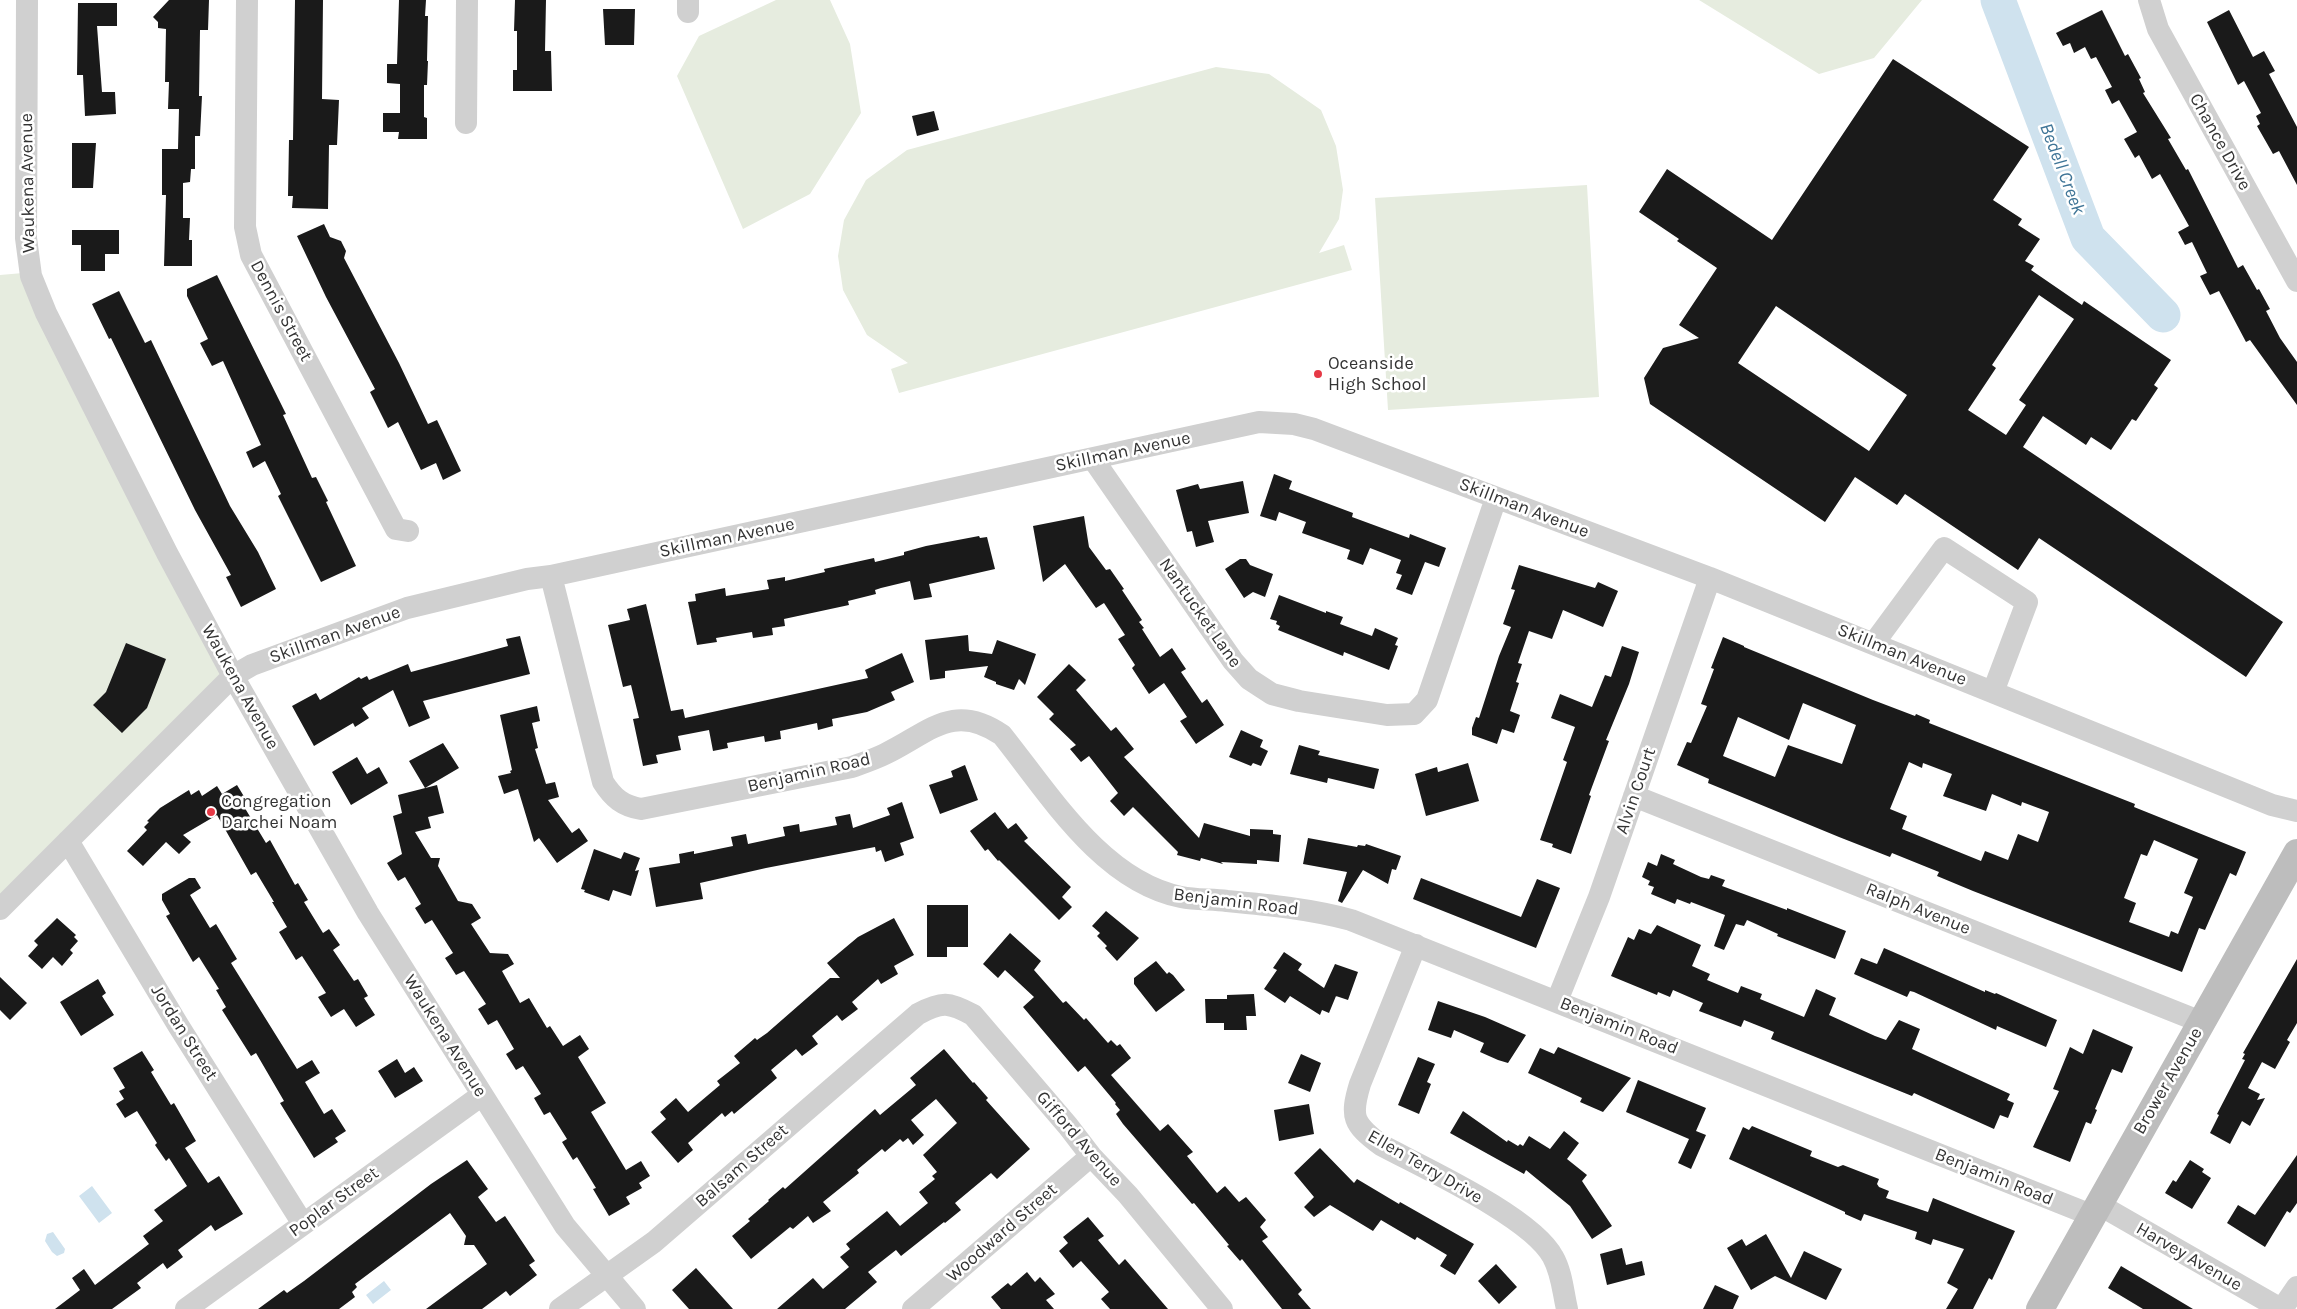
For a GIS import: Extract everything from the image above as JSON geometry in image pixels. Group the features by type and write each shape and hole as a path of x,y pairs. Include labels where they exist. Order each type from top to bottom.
{"main road":[{"name":"Brower Avenue","path":"2040,1309 2094,1209 2297,853"}],"street":[{"name":"Waukena Avenue","path":"27,0 26,238 32,276 50,322 167,553 233,676 368,914 565,1226 635,1309"},
{"name":"Dennis Street","path":"247,0 245,227 251,255 396,529 408,531"},
{"path":"466,123 467,0"},
{"name":"Chance Drive","path":"2149,0 2158,29 2297,281"},
{"name":"Skillman Avenue","path":"0,910 233,676 252,664 407,608 527,579 551,576 1259,422 1294,424 1314,429 1710,578 2272,805 2297,811"},
{"name":"Nantucket Lane","path":"1093,459 1232,661 1249,679 1272,694 1299,701 1387,715 1414,714 1427,700 1496,498"},
{"path":"1874,644 1944,548 2026,602 1993,692"},
{"name":"Benjamin Road","path":"551,576 603,782 611,795 628,807 642,809 852,767 884,755 944,722 970,719 990,726 1002,735 1096,850 1134,878 1159,891 1182,898 1225,900 1324,913 1351,920 2094,1209"},
{"name":"Alvin Court","path":"1557,1001 1599,897 1710,578"},
{"name":"Ralph Avenue","path":"1634,796 2201,1022"},
{"name":"Jordan Street","path":"68,841 178,1025 303,1224"},
{"name":"Ellen Terry Drive","path":"1416,945 1360,1084 1354,1104 1357,1124 1363,1132 1381,1145 1504,1212 1534,1234 1553,1256 1559,1272 1567,1309"},
{"name":"Gifford Avenue","path":"918,1014 935,1005 953,1005 973,1015 1068,1126 1091,1156 1128,1195 1222,1309"},
{"name":"Balsam Street","path":"560,1309 654,1242 918,1014"},
{"name":"Poplar Street","path":"186,1309 482,1095"},
{"name":"Woodward Street","path":"913,1309 1091,1156"},
{"name":"Harvey Avenue","path":"2094,1209 2282,1309 2297,1287"}],"shaded area":[{"path":"776,0 830,0 850,44 861,113 810,194 743,229 677,76 699,36"},
{"path":"1699,0 1922,0 1874,58 1819,74"},
{"path":"1216,67 1269,74 1321,110 1336,146 1343,190 1339,219 1319,253 1344,245 1352,270 899,393 891,369 908,363 867,335 843,290 838,256 844,220 866,180 907,150"},
{"path":"1587,185 1599,397 1388,410 1375,198"},
{"path":"23,273 228,676 0,899 0,275"}],"water":[{"path":"92,1186 112,1213 99,1223 79,1196"},
{"path":"53,1232 65,1249 64,1253 57,1256 45,1241 47,1234"},
{"path":"384,1281 391,1290 373,1304 366,1295"}],"building":[{"path":"169,0 209,0 208,30 200,30 199,96 202,96 200,136 195,136 195,169 191,169 190,182 183,183 183,218 190,218 189,240 192,240 192,266 164,266 166,195 162,195 162,149 178,149 179,109 168,109 169,82 165,82 166,29 158,28 158,22 153,17"},
{"path":"295,0 323,0 322,99 339,100 337,145 329,145 328,209 292,208 293,196 288,196 289,140 293,140"},
{"path":"399,0 426,0 425,16 428,16 428,61 427,85 424,85 424,117 427,118 427,139 398,139 399,132 383,132 383,113 400,113 400,84 387,83 387,64 397,64"},
{"path":"515,0 546,0 545,51 551,51 552,91 513,91 513,70 517,70 517,31 514,31"},
{"path":"78,3 117,3 117,26 97,26 102,92 115,92 116,114 85,116 83,75 77,75"},
{"path":"603,9 635,9 634,45 605,45"},
{"path":"2102,10 2125,56 2128,54 2141,78 2139,79 2145,92 2143,93 2171,138 2168,139 2186,170 2188,169 2238,268 2243,265 2257,290 2259,289 2270,309 2266,311 2280,338 2297,362 2297,405 2250,340 2246,342 2219,291 2210,295 2200,276 2207,273 2192,242 2185,245 2178,232 2189,226 2160,174 2152,179 2139,155 2135,158 2124,139 2137,132 2119,100 2112,104 2105,90 2112,87 2096,57 2091,59 2085,47 2074,53 2070,43 2063,46 2056,33"},
{"path":"2229,10 2253,57 2264,51 2275,71 2269,74 2297,127 2297,185 2279,151 2273,154 2257,126 2260,124 2256,116 2261,113 2244,81 2238,85 2207,22"},
{"path":"1893,59 2029,147 1993,200 2022,219 2018,225 2040,239 2025,261 2034,266 2031,270 2082,305 2084,301 2171,360 2154,385 2158,388 2136,421 2132,419 2111,450 2091,437 2086,445 2043,416 2023,447 2283,622 2246,677 2039,538 2018,570 1905,494 1897,505 1855,477 1825,522 1650,404 1644,378 1663,348 1699,338 1679,325 1717,268 1639,212 1667,169 1772,240","holes":["2039,295 2074,319 2019,400 2026,405 2006,435 1968,410 1996,368 1992,365","1776,306 1907,395 1869,451 1738,363"]},
{"path":"934,111 939,130 917,136 912,116"},
{"path":"72,143 96,143 93,188 72,188"},
{"path":"324,224 330,237 341,241 346,251 344,258 399,363 428,424 437,420 461,471 443,480 436,463 421,470 398,422 388,428 370,392 375,389 326,297 297,236"},
{"path":"72,230 119,230 119,254 105,254 105,271 81,271 81,245 72,245"},
{"path":"217,275 286,414 283,415 312,478 316,477 328,501 326,502 356,566 321,582 278,496 281,494 265,461 253,468 246,452 261,445 223,361 212,366 200,343 208,339 187,296 187,289"},
{"path":"119,291 145,343 151,340 230,506 258,552 276,589 241,607 226,577 231,575 195,510 111,338 109,339 92,304"},
{"path":"1274,474 1292,481 1289,489 1353,513 1352,517 1409,538 1410,534 1446,548 1439,567 1425,562 1412,595 1396,589 1402,575 1396,573 1401,560 1370,548 1363,565 1347,559 1350,550 1302,533 1306,522 1279,512 1276,521 1260,516"},
{"path":"1243,481 1249,513 1208,521 1214,542 1196,547 1192,531 1187,532 1176,490 1198,484 1200,489"},
{"path":"1084,516 1089,547 1106,570 1110,569 1124,589 1122,590 1142,620 1139,622 1144,628 1142,629 1160,657 1172,648 1186,669 1181,672 1202,703 1207,699 1224,725 1196,744 1180,721 1187,717 1164,683 1149,694 1132,668 1135,665 1118,639 1125,635 1104,603 1096,608 1065,564 1043,582 1033,526"},
{"path":"979,536 980,538 987,537 995,569 929,584 932,597 914,600 910,581 875,590 876,594 848,601 849,605 784,619 785,626 772,628 773,635 753,638 752,632 716,638 717,642 697,645 688,602 696,601 695,594 725,588 726,596 769,589 767,580 785,577 785,581 825,572 824,569 874,558 875,562 904,555 904,552 926,546"},
{"path":"1240,559 1246,559 1250,565 1273,574 1265,597 1253,592 1244,598 1225,569"},
{"path":"1519,565 1595,588 1598,582 1618,591 1603,627 1563,610 1552,639 1529,631 1518,663 1522,664 1516,682 1519,683 1510,711 1520,715 1514,733 1502,729 1497,744 1472,735 1472,728 1476,717 1479,718 1499,656 1511,627 1503,624 1515,590 1511,589"},
{"path":"1279,595 1326,613 1326,611 1343,617 1340,624 1372,636 1375,628 1398,638 1395,645 1398,646 1389,670 1344,652 1343,656 1278,630 1280,626 1276,624 1277,621 1270,619"},
{"path":"646,604 671,711 683,709 685,718 868,678 865,670 902,653 914,682 891,692 895,700 867,712 832,719 833,726 818,730 817,723 780,731 781,739 765,742 764,736 727,743 728,748 713,751 709,730 678,736 681,750 656,755 658,763 643,766 633,719 639,718 631,685 623,687 608,625 630,620 627,609"},
{"path":"968,635 969,651 992,654 997,640 1036,654 1025,685 1019,679 1014,690 996,684 996,682 984,677 988,666 945,671 945,678 930,680 925,640"},
{"path":"520,636 530,674 423,701 430,718 409,727 393,690 362,708 369,718 355,727 353,723 314,746 292,706 316,693 320,700 359,677 361,679 367,676 369,680 408,664 411,672 508,646 506,639"},
{"path":"1723,637 1873,700 1915,716 1916,714 1930,720 1929,723 2135,804 2134,807 2246,852 2236,876 2230,873 2205,930 2199,928 2182,972 1973,891 1937,876 1939,872 1892,853 1890,857 1839,837 1708,783 1709,779 1677,765 1687,742 1691,743 1707,706 1701,704 1714,669 1711,668","holes":["1803,703 1856,725 1842,764 1788,745 1775,777 1723,756 1738,717 1789,740","1909,762 1922,768 1923,763 1952,774 1943,796 1986,811 1992,794 2021,806 2022,802 2049,812 2038,842 2018,834 2008,860 1985,851 1981,861 1902,829 1907,816 1890,809","2154,840 2198,859 2184,893 2193,897 2178,934 2171,931 2169,937 2129,922 2136,903 2124,898 2141,854 2147,856"]},
{"path":"126,643 166,659 147,708 122,733 93,705 106,692"},
{"path":"1622,646 1639,652 1629,684 1606,740 1609,741 1589,795 1591,796 1571,854 1552,847 1553,844 1540,840 1567,762 1563,760 1575,727 1551,718 1560,694 1592,707 1605,675 1611,677"},
{"path":"1069,664 1086,680 1076,690 1111,731 1116,727 1134,749 1124,757 1199,838 1204,823 1250,836 1250,829 1273,830 1273,834 1281,835 1279,862 1257,860 1257,864 1221,862 1223,864 1201,858 1200,861 1177,855 1178,852 1133,807 1124,816 1110,801 1118,793 1089,756 1081,762 1070,749 1076,745 1049,719 1054,714 1037,697"},
{"path":"537,706 540,721 532,723 538,748 535,749 546,784 555,782 559,797 548,800 572,833 579,828 588,841 557,863 539,838 534,842 518,789 504,794 498,776 511,773 510,771 512,770 500,715"},
{"path":"1241,730 1263,740 1260,747 1268,751 1261,766 1253,763 1251,766 1229,757"},
{"path":"443,743 459,768 425,788 409,761"},
{"path":"1299,745 1320,751 1318,755 1379,769 1374,789 1328,778 1327,783 1290,774"},
{"path":"357,757 367,774 379,767 388,783 351,805 332,772"},
{"path":"1468,763 1479,801 1426,816 1415,774 1437,767 1438,772"},
{"path":"965,765 978,800 940,814 929,785 953,777 951,771"},
{"path":"237,785 248,803 243,805 266,843 270,840 295,885 298,883 308,900 304,902 323,933 329,929 340,945 333,950 354,981 358,979 368,996 364,998 375,1015 356,1027 344,1009 331,1017 318,997 326,993 302,956 296,960 279,932 287,927 272,902 274,902 256,872 251,875 217,815 183,835 191,842 179,854 166,842 143,866 127,851 147,830 144,827 149,822 147,821 160,808 189,790 191,795 199,790 202,796 217,786 222,794"},
{"path":"437,785 444,813 428,817 431,828 415,832 431,858 440,858 438,866 458,901 472,904 481,918 471,924 490,953 508,954 514,964 502,971 520,1003 529,998 547,1028 550,1026 563,1046 580,1035 589,1049 578,1057 606,1103 591,1112 626,1170 641,1161 650,1176 639,1183 642,1188 626,1197 630,1204 609,1216 593,1189 596,1188 577,1157 573,1160 562,1142 567,1139 550,1112 544,1115 534,1098 541,1094 523,1066 516,1070 506,1054 514,1049 497,1020 488,1025 478,1009 486,1004 464,971 456,975 445,958 453,953 432,920 425,924 415,908 421,904 405,877 398,881 387,863 402,854 393,816 402,813 398,795"},
{"path":"902,802 914,838 900,843 904,855 885,862 881,850 876,852 875,847 766,868 700,883 703,899 656,907 649,868 680,863 679,854 694,851 694,854 733,846 731,837 746,834 748,844 785,836 783,827 799,824 800,832 837,825 835,817 850,814 853,828 890,815 887,808"},
{"path":"995,812 1008,829 1016,823 1028,838 1024,841 1071,887 1062,897 1072,907 1059,920 988,849 985,851 970,831"},
{"path":"1308,838 1357,847 1358,845 1365,846 1366,844 1401,856 1396,870 1392,869 1388,884 1363,870 1342,903 1338,901 1347,872 1303,864"},
{"path":"594,849 621,859 624,852 640,858 635,871 639,870 631,896 613,890 609,901 584,892 585,890 581,889"},
{"path":"1661,854 1675,860 1673,864 1701,877 1709,879 1711,875 1725,880 1722,886 1846,931 1835,959 1777,936 1778,934 1747,920 1744,926 1736,924 1724,950 1714,946 1725,915 1691,902 1690,904 1677,899 1675,904 1651,894 1654,887 1648,885 1650,881 1642,877 1648,862 1657,866"},
{"path":"189,878 195,878 201,888 190,895 210,928 216,924 237,959 231,963 297,1069 312,1060 320,1073 305,1082 324,1114 332,1109 346,1131 335,1138 338,1142 314,1158 280,1103 284,1101 256,1053 251,1056 222,1010 226,1007 216,990 219,989 199,957 193,962 166,916 170,914 162,900 162,894"},
{"path":"1421,878 1521,917 1537,879 1560,888 1536,948 1413,899"},
{"path":"927,905 968,905 968,947 947,947 947,957 927,957"},
{"path":"1106,911 1139,938 1117,961 1105,948 1107,946 1097,936 1100,933 1092,926"},
{"path":"57,918 76,935 74,937 78,941 70,950 73,953 62,966 53,957 42,969 28,956 38,945 34,941"},
{"path":"894,918 914,955 894,966 898,974 881,984 878,979 852,1002 858,1009 842,1021 837,1015 812,1036 818,1044 802,1056 796,1049 771,1070 777,1078 734,1114 732,1111 725,1117 722,1113 688,1143 693,1150 678,1163 651,1132 666,1119 660,1112 676,1098 688,1112 720,1085 717,1081 740,1063 734,1056 755,1038 757,1040 767,1033 830,978 840,978 827,963 858,937"},
{"path":"1657,925 1701,945 1692,966 1710,974 1707,980 1738,993 1741,986 1762,994 1760,999 1804,1017 1816,989 1836,998 1829,1015 1875,1036 1886,1040 1899,1020 1920,1029 1912,1049 2010,1094 2007,1100 2014,1103 2008,1118 2000,1115 1994,1129 1914,1093 1912,1096 1771,1039 1774,1032 1744,1020 1741,1027 1699,1011 1703,1003 1673,990 1670,997 1658,992 1657,995 1611,976 1628,937 1634,940 1639,929 1651,934"},
{"path":"1010,933 1041,961 1034,970 1063,1003 1066,1001 1084,1020 1086,1018 1108,1043 1111,1040 1117,1046 1120,1044 1131,1058 1111,1075 1160,1131 1168,1124 1193,1152 1187,1156 1217,1193 1225,1186 1239,1202 1246,1197 1266,1220 1260,1227 1268,1237 1262,1241 1302,1290 1298,1294 1311,1309 1282,1309 1242,1259 1240,1261 1227,1246 1229,1245 1194,1203 1192,1204 1123,1124 1116,1114 1120,1110 1116,1103 1085,1066 1078,1072 1023,1007 1034,997 1005,970 998,978 983,964"},
{"path":"1884,948 1985,992 1985,990 1996,993 2057,1020 2046,1047 1997,1026 1996,1030 1914,992 1910,991 1907,997 1854,974 1861,958 1877,964"},
{"path":"1284,952 1302,964 1298,970 1324,988 1335,964 1358,972 1348,1000 1336,996 1329,1013 1322,1010 1320,1015 1290,996 1285,1003 1264,989 1277,970 1273,968"},
{"path":"2297,959 2297,1023 2287,1040 2290,1042 2275,1069 2262,1062 2248,1088 2260,1094 2257,1100 2265,1098 2250,1126 2242,1121 2230,1144 2210,1133 2219,1115 2217,1114 2245,1060 2242,1059 2245,1054 2243,1053"},
{"path":"1156,961 1167,974 1169,972 1173,975 1185,990 1156,1012 1134,984 1134,978"},
{"path":"0,977 27,1003 10,1020 0,1010"},
{"path":"98,979 106,993 102,996 114,1015 81,1036 60,1002"},
{"path":"1254,994 1256,1016 1246,1016 1247,1030 1224,1030 1224,1023 1206,1023 1205,999 1227,999 1227,995"},
{"path":"1438,1001 1485,1017 1526,1035 1508,1063 1498,1060 1480,1052 1484,1043 1454,1030 1451,1038 1428,1030"},
{"path":"2093,1029 2133,1047 2122,1073 2112,1069 2095,1109 2097,1110 2091,1124 2086,1122 2070,1162 2033,1147 2059,1091 2053,1089 2070,1047 2083,1054"},
{"path":"1558,1047 1631,1078 1603,1112 1580,1102 1582,1098 1528,1073 1540,1048 1554,1054"},
{"path":"944,1049 1030,1149 997,1179 991,1173 955,1203 961,1210 945,1223 901,1256 896,1250 868,1272 877,1282 845,1309 777,1309 813,1278 823,1289 849,1267 840,1257 850,1249 846,1244 887,1211 900,1226 928,1203 919,1192 935,1179 932,1176 937,1172 923,1155 957,1123 936,1099 911,1120 924,1135 913,1145 908,1138 903,1142 900,1139 885,1152 882,1149 857,1170 859,1173 823,1202 831,1211 813,1223 808,1216 793,1229 790,1227 751,1259 732,1236 750,1221 748,1219 768,1200 783,1187 785,1189 875,1109 880,1115 916,1085 910,1078"},
{"path":"142,1051 154,1070 151,1072 171,1105 174,1103 196,1141 185,1148 208,1183 219,1176 243,1214 215,1231 211,1225 178,1250 183,1257 167,1269 163,1263 137,1283 141,1288 112,1309 55,1309 80,1290 72,1278 84,1269 95,1285 149,1244 143,1236 163,1221 154,1210 187,1186 169,1158 166,1161 155,1145 157,1143 137,1111 125,1118 116,1104 124,1099 119,1091 125,1088 113,1068"},
{"path":"1301,1054 1321,1063 1310,1092 1288,1083"},
{"path":"1418,1057 1435,1064 1427,1082 1431,1084 1419,1114 1398,1105"},
{"path":"397,1059 405,1073 414,1067 423,1081 395,1098 378,1071"},
{"path":"1638,1080 1706,1108 1696,1131 1706,1135 1691,1169 1678,1163 1689,1139 1626,1112"},
{"path":"1309,1104 1314,1134 1279,1141 1274,1110"},
{"path":"1463,1111 1507,1142 1508,1140 1518,1146 1520,1144 1523,1146 1529,1136 1550,1149 1564,1131 1579,1143 1567,1159 1587,1175 1582,1181 1612,1226 1592,1239 1570,1206 1526,1170 1524,1174 1450,1133"},
{"path":"1752,1126 1812,1151 1810,1156 1838,1167 1843,1165 1879,1179 1877,1184 1879,1187 1889,1191 1886,1198 1928,1212 1933,1198 2015,1231 1992,1280 1989,1278 1973,1309 1946,1309 1958,1289 1947,1283 1964,1249 1933,1239 1931,1245 1915,1239 1917,1232 1864,1214 1861,1221 1729,1159 1743,1127 1749,1130"},
{"path":"1320,1148 1354,1183 1357,1179 1474,1244 1455,1275 1440,1266 1447,1255 1417,1237 1415,1240 1381,1220 1373,1231 1330,1205 1314,1217 1304,1207 1314,1197 1294,1173"},
{"path":"2297,1155 2297,1203 2290,1213 2287,1211 2265,1247 2227,1223 2238,1205 2255,1215"},
{"path":"467,1160 488,1189 478,1197 496,1222 505,1216 535,1261 529,1265 537,1275 510,1296 506,1291 482,1309 426,1309 487,1264 474,1245 464,1245 466,1236 450,1213 355,1284 357,1287 352,1292 355,1297 339,1309 258,1309 284,1290 287,1293 304,1281 431,1184"},
{"path":"2190,1160 2204,1169 2202,1172 2211,1178 2192,1209 2165,1193 2173,1180 2176,1182"},
{"path":"1088,1217 1104,1236 1098,1240 1119,1265 1125,1259 1168,1309 1110,1309 1101,1299 1109,1292 1081,1261 1073,1268 1059,1251 1068,1243 1063,1237"},
{"path":"1766,1234 1791,1278 1804,1251 1842,1269 1826,1300 1775,1276 1751,1290 1727,1248 1742,1239 1746,1246"},
{"path":"1622,1248 1626,1265 1642,1261 1645,1275 1607,1285 1600,1254"},
{"path":"1496,1264 1517,1287 1499,1304 1478,1281"},
{"path":"2121,1266 2193,1309 2143,1309 2108,1288"},
{"path":"696,1268 733,1309 689,1309 672,1290"},
{"path":"1027,1272 1035,1282 1040,1277 1055,1294 1046,1300 1054,1309 1001,1309 991,1297 1008,1283 1011,1286"},
{"path":"1715,1285 1739,1296 1733,1309 1703,1309"}],"waterway":[{"name":"Bedell Creek","path":"1998,0 2088,238 2163,315"}],"place":[{"name":"Oceanside High School","path":"1318,374"},
{"name":"Congregation Darchei Noam","path":"211,812"}]}
